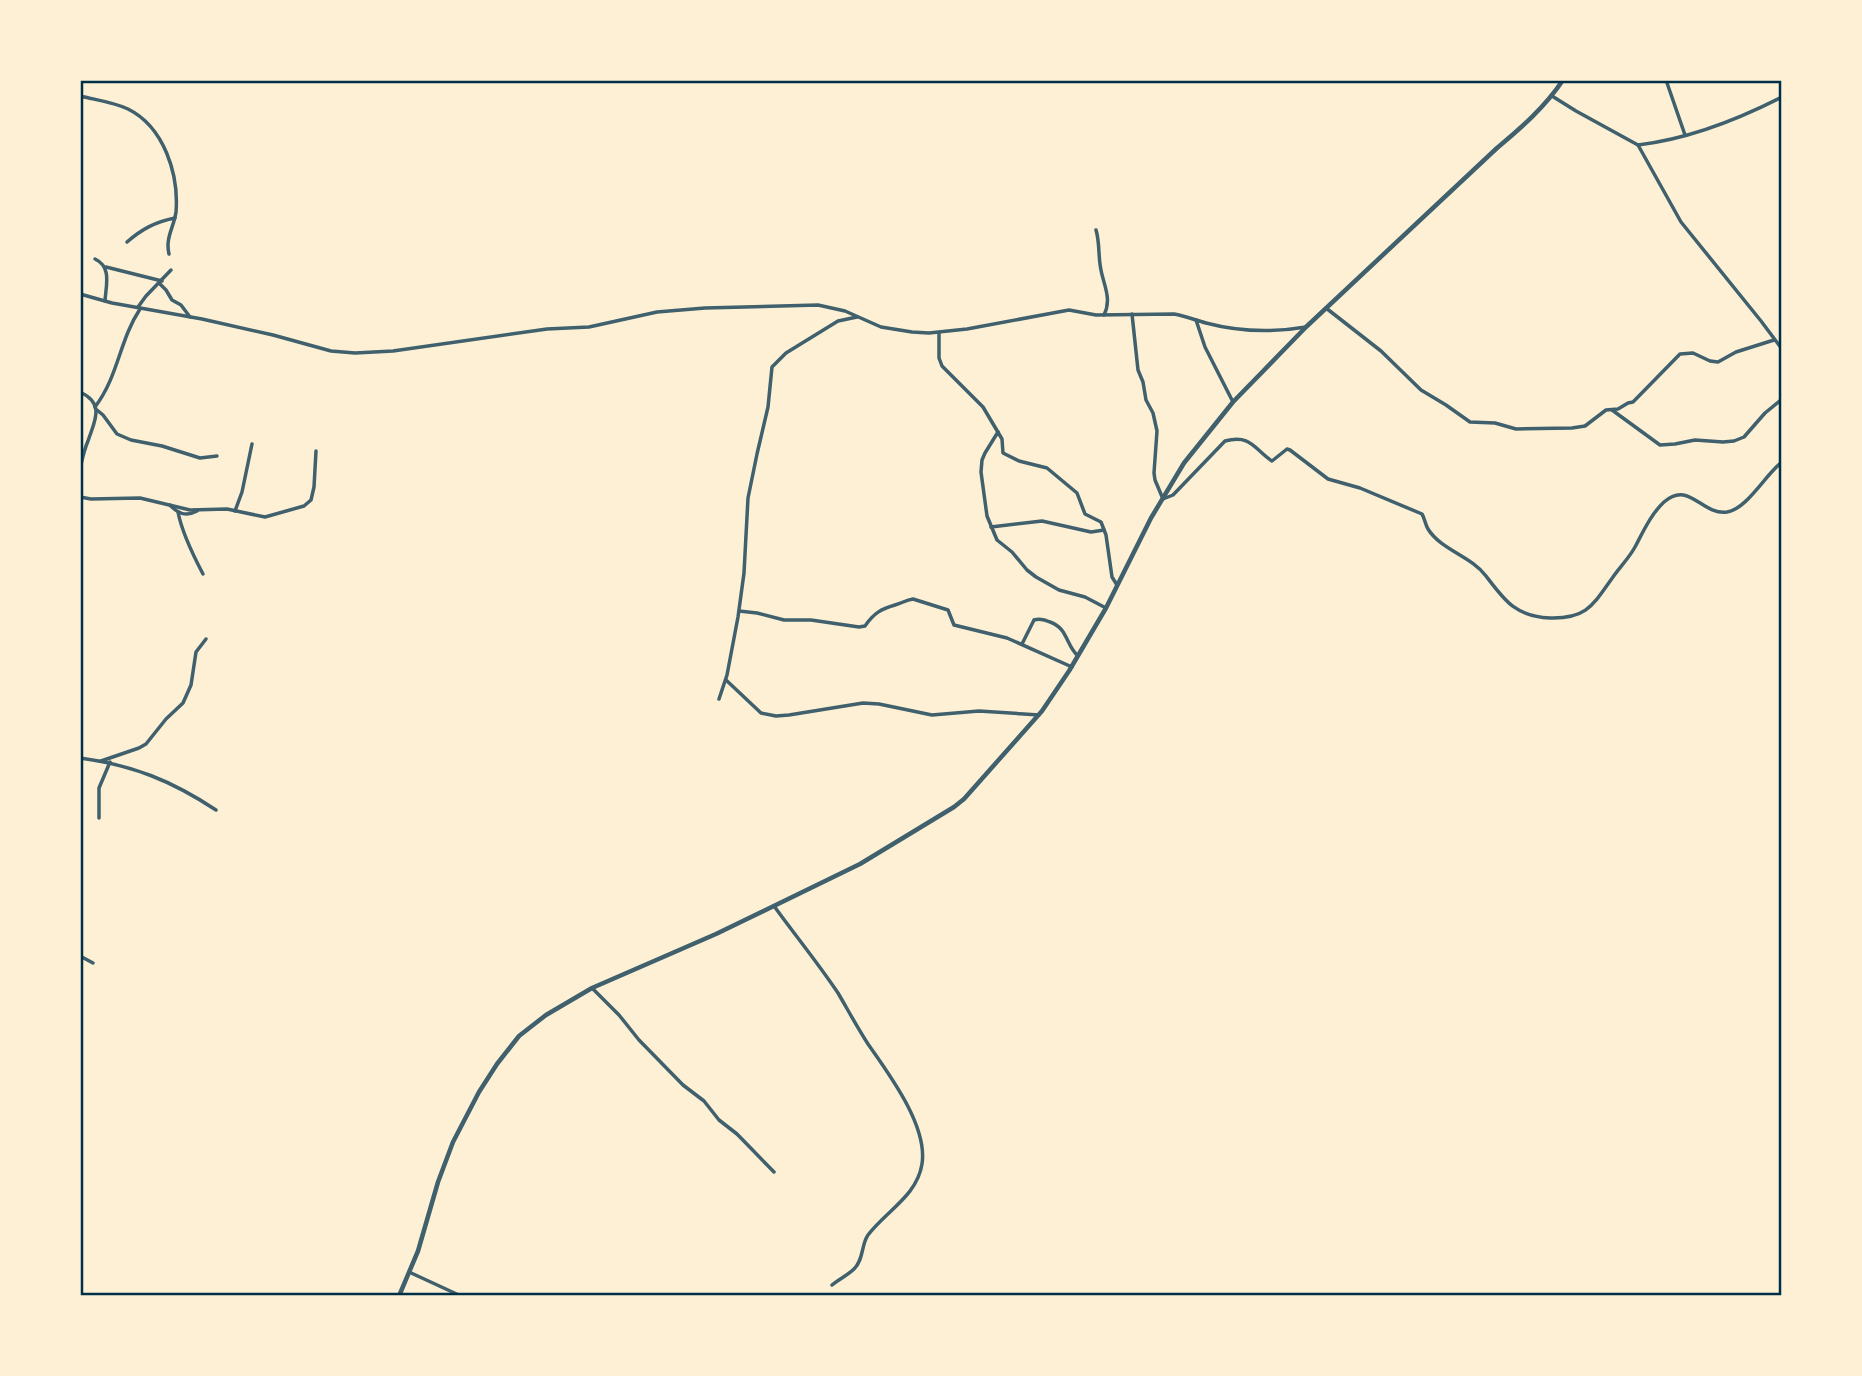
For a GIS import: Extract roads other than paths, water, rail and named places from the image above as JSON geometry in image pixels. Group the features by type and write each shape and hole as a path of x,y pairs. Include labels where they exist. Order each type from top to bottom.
{"street":[{"path":"399,1296 418,1251 453,1142 480,1092 519,1036 546,1015 592,988 716,934 860,864 954,807 971,793 1039,715 1072,667 1106,608 1140,538 1184,463 1233,402 1306,327 1524,125 1552,96 1563,80"},
{"path":"1666,80 1685,136"},
{"path":"80,96 129,109 154,131 171,163 175,178 175,218 168,237 169,254"},
{"path":"1552,96 1638,145 1681,222 1782,349"},
{"path":"1638,145 1685,136 1749,114 1782,97"},
{"path":"127,242 156,222 175,218"},
{"path":"1096,230 1101,270 1108,293 1104,315"},
{"path":"95,259 106,267 160,282 172,300 181,305 190,317"},
{"path":"106,267 106,301"},
{"path":"80,470 96,420 96,409 111,381 128,329 146,296 171,270"},
{"path":"80,294 139,309 273,335 331,351 355,353 393,351 547,329 589,327 657,312 705,308 818,305 845,311 881,327 939,333 1072,310 1104,315 1170,314 1249,331 1306,327"},
{"path":"1326,308 1381,351 1421,390 1471,422 1494,423 1516,429 1585,426 1603,411 1618,409 1635,400 1680,354 1693,353 1718,362 1737,352 1774,340"},
{"path":"1132,314 1138,370 1157,431 1154,472 1163,499"},
{"path":"719,699 726,680 739,611 744,573 746,514 768,407 772,367 786,353 838,321 858,317"},
{"path":"1196,320 1205,347 1233,402"},
{"path":"939,333 939,358 942,366 983,407 1003,439 1003,453 1019,461 1047,468 1077,493 1085,514 1101,522 1110,556 1112,577 1117,585"},
{"path":"80,392 89,397 117,434 200,458 217,456"},
{"path":"1610,409 1660,445 1695,440 1723,442 1744,437 1765,413 1782,399"},
{"path":"998,432 982,460 981,472 985,507 997,540 1036,577 1059,590 1091,599 1106,608"},
{"path":"1163,499 1173,495 1225,441 1235,439 1251,443 1272,461 1287,449 1328,480 1360,488 1417,511 1423,516 1430,531 1481,570 1506,601 1527,614 1558,618 1580,613 1597,602 1646,526 1665,502 1683,494 1718,511 1737,509 1782,462"},
{"path":"235,511 242,492 252,444"},
{"path":"80,497 140,498 198,510 227,509 265,517 304,506 312,500 316,451"},
{"path":"169,505 186,514 198,510"},
{"path":"178,512 181,525 203,573"},
{"path":"991,527 1042,522 1091,533 1104,530"},
{"path":"739,611 784,620 811,620 859,627 865,626 871,617 885,607 913,599 948,610 954,625 1007,638 1072,667"},
{"path":"1022,644 1034,620 1043,619 1058,625 1078,656"},
{"path":"101,761 146,744 183,703 191,685 196,652 206,639"},
{"path":"726,680 766,715 789,715 863,703 932,715 979,710 1039,715"},
{"path":"80,758 133,768 192,794 216,810"},
{"path":"99,818 99,788 110,762"},
{"path":"774,906 837,992 884,1065 913,1119 923,1147 919,1177 912,1190 868,1235 862,1257 854,1269 832,1284"},
{"path":"80,956 93,963"},
{"path":"592,988 674,1076 704,1101 719,1120 737,1134 774,1172"},
{"path":"409,1272 461,1296"}]}
